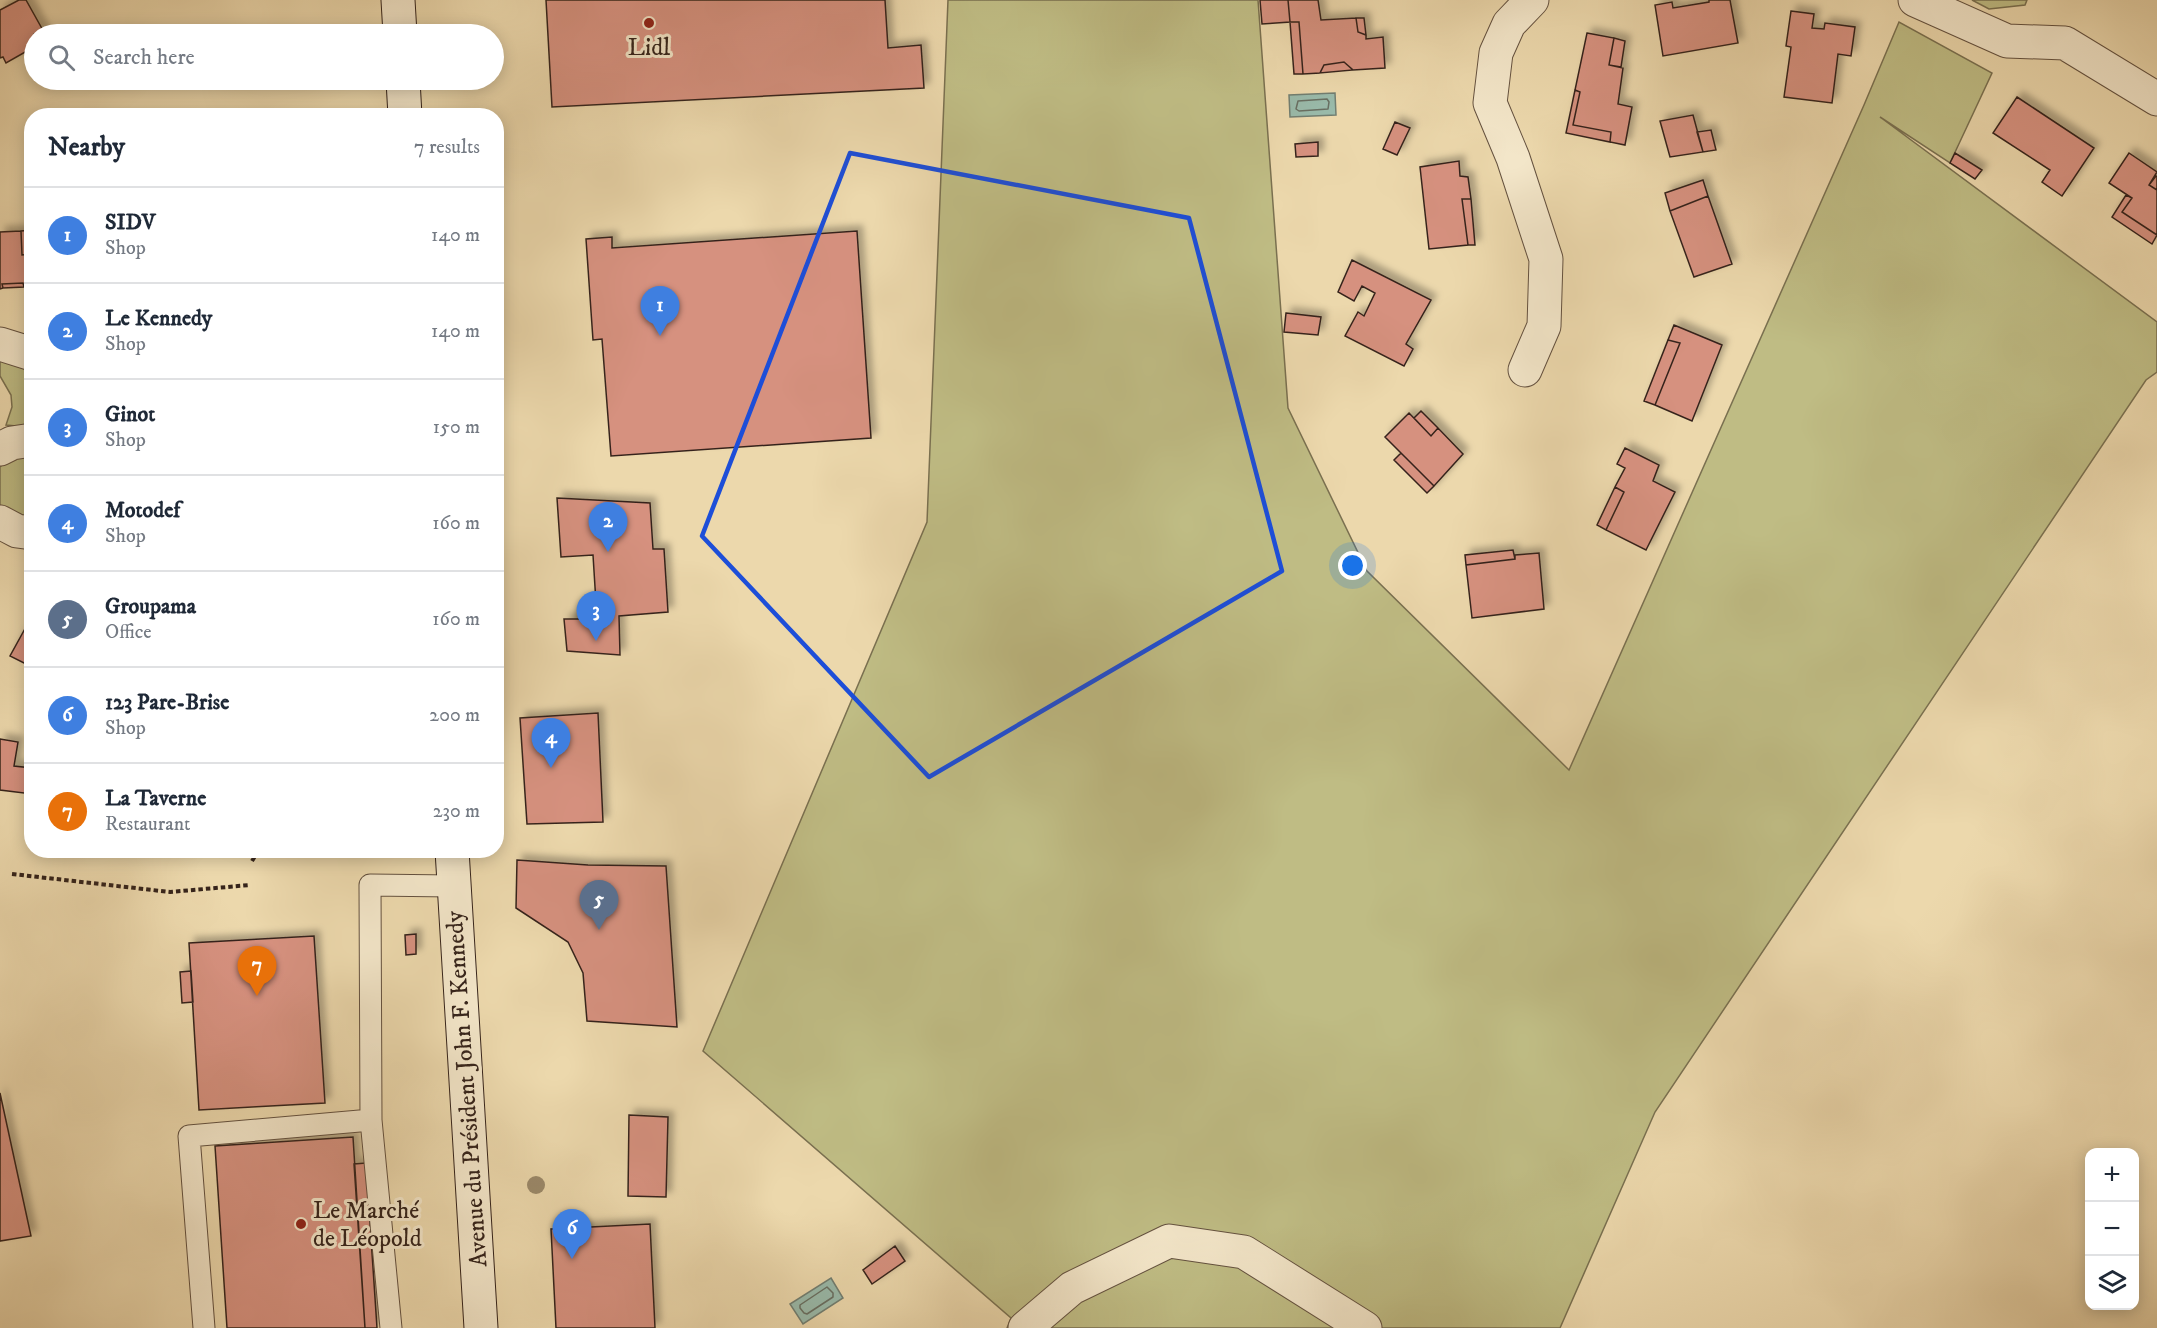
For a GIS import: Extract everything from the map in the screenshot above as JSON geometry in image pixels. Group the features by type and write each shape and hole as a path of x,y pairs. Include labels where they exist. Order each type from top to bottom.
{"street":[{"path":"398,0 399,24"},
{"path":"1525,370 1544,326 1545,259 1513,158 1490,103 1496,53 1509,24 1532,0"},
{"path":"1915,0 2007,41 2065,44 2157,99"},
{"path":"404,90 405,108"},
{"path":"0,344 24,352"},
{"path":"0,449 12,442 24,441"},
{"path":"0,522 16,531 24,532"},
{"name":"Avenue du Président John F. Kennedy","path":"452,858 481,1328"},
{"path":"1025,1328 1072,1288 1169,1241 1244,1252 1365,1328"}],"lane":[{"path":"391,1328 371,1120 370,885 453,886"},
{"path":"204,1328 189,1136 371,1120"}],"path":[{"path":"12,874 170,892 250,885"}],"highlighted area":[{"path":"850,153 1189,218 1282,571 929,777 702,536"}],"shaded area":[{"path":"948,0 1258,0 1288,408 1367,571 1569,770 1899,22 1992,73 1950,163 1880,117 2157,322 2157,372 2146,380 1655,1112 1560,1328 1007,1328 1011,1318 703,1051 927,522"},
{"path":"1972,0 2027,0 2025,5 1989,9"},
{"path":"0,358 24,366 24,427 6,425 12,407 11,395 0,376"},
{"path":"24,455 24,518 0,506 0,467 7,460"}],"water":[{"path":"1335,93 1336,115 1290,117 1289,95"},
{"path":"831,1278 843,1298 803,1324 790,1304"}],"building":[{"path":"19,0 26,0 39,24 24,24 24,53 6,63 3,57 0,58 0,10"},
{"path":"546,0 885,0 888,48 921,45 924,88 552,107"},
{"path":"1260,0 1288,0 1290,22 1262,24"},
{"path":"1288,0 1318,0 1321,20 1356,18 1358,32 1366,35 1366,39 1383,37 1385,68 1353,70 1344,62 1324,65 1320,73 1303,74 1299,22 1290,22"},
{"path":"1709,0 1730,0 1738,43 1663,56 1655,5 1672,2 1673,8 1709,2"},
{"path":"1791,11 1814,14 1812,28 1824,29 1825,23 1855,27 1851,56 1838,54 1832,103 1784,97 1791,47 1786,46"},
{"path":"1356,18 1364,18 1366,35 1358,32"},
{"path":"1290,22 1299,22 1303,74 1294,74"},
{"path":"1587,33 1614,38 1609,65 1623,68 1618,104 1632,107 1625,145 1610,142 1611,132 1573,125 1580,92 1575,90"},
{"path":"1614,38 1625,41 1621,67 1609,65"},
{"path":"1344,62 1353,70 1320,73 1324,65"},
{"path":"1575,90 1580,92 1573,125 1611,132 1610,142 1566,133"},
{"path":"2017,97 2094,148 2062,196 2042,182 2050,170 1993,133"},
{"path":"1693,115 1703,152 1670,157 1660,121"},
{"path":"1395,122 1410,128 1397,155 1383,149"},
{"path":"1711,130 1716,150 1703,152 1697,132"},
{"path":"1318,142 1318,156 1296,157 1295,144"},
{"path":"1955,153 1982,170 1975,179 1950,163"},
{"path":"2129,153 2157,172 2149,185 2157,190 2157,235 2122,212 2132,198 2109,183"},
{"path":"1459,161 1460,176 1468,177 1471,199 1462,199 1468,245 1429,249 1420,167"},
{"path":"2157,177 2157,190 2149,185"},
{"path":"1703,180 1708,196 1670,211 1665,193"},
{"path":"2126,195 2132,198 2122,212 2157,235 2152,244 2112,217"},
{"path":"1708,196 1732,264 1694,277 1670,211"},
{"path":"1462,199 1471,199 1475,245 1468,245"},
{"path":"21,231 24,231 24,255 22,255"},
{"path":"21,231 24,287 23,283 2,284 3,288 0,289 0,232"},
{"path":"857,231 871,438 611,456 602,339 593,340 586,239 612,237 612,248"},
{"path":"1352,260 1431,300 1406,344 1413,349 1404,366 1345,336 1358,312 1364,316 1375,293 1362,286 1354,301 1338,292"},
{"path":"23,283 24,287 3,288 2,284"},
{"path":"1286,313 1321,317 1318,335 1284,332"},
{"path":"1674,325 1722,345 1692,421 1655,405 1680,343 1668,340"},
{"path":"1668,340 1680,343 1655,405 1644,401"},
{"path":"1421,411 1438,428 1431,436 1414,418"},
{"path":"1409,413 1431,436 1438,428 1463,454 1434,486 1385,437"},
{"path":"1625,448 1659,465 1653,481 1675,492 1646,550 1606,530 1624,492 1615,487 1625,468 1617,464"},
{"path":"1401,453 1434,486 1427,493 1394,460"},
{"path":"1615,487 1624,492 1606,530 1597,525"},
{"path":"557,498 650,503 653,549 664,549 668,612 619,616 620,655 567,651 564,619 597,619 593,555 561,557"},
{"path":"1513,550 1515,559 1466,565 1465,555"},
{"path":"1539,553 1544,609 1472,618 1466,565 1515,559 1515,555"},
{"path":"24,631 24,663 10,656"},
{"path":"598,713 603,822 527,824 520,718"},
{"path":"0,739 18,742 14,766 24,767 24,793 0,790"},
{"path":"517,860 588,865 666,866 677,1027 587,1021 583,973 568,942 516,908"},
{"path":"416,934 416,954 406,955 405,935"},
{"path":"314,936 325,1103 199,1110 189,943"},
{"path":"191,971 193,1002 182,1003 180,972"},
{"path":"0,1093 31,1236 0,1241"},
{"path":"629,1115 668,1117 666,1197 628,1196"},
{"path":"353,1137 365,1328 227,1328 215,1146"},
{"path":"366,1163 377,1328 365,1328 354,1164"},
{"path":"650,1224 655,1328 556,1328 551,1229"},
{"path":"895,1246 905,1261 872,1284 863,1270"}],"place":[{"name":"Lidl","path":"649,23"},
{"name":"SIDV","path":"660,336"},
{"name":"Le Kennedy","path":"608,552"},
{"name":"Ginot","path":"596,641"},
{"name":"Motodef","path":"551,768"},
{"name":"Groupama","path":"599,930"},
{"name":"La Taverne","path":"257,996"},
{"name":"Le Marché de Léopold","path":"301,1224"},
{"name":"123 Pare-Brise","path":"572,1259"}]}
